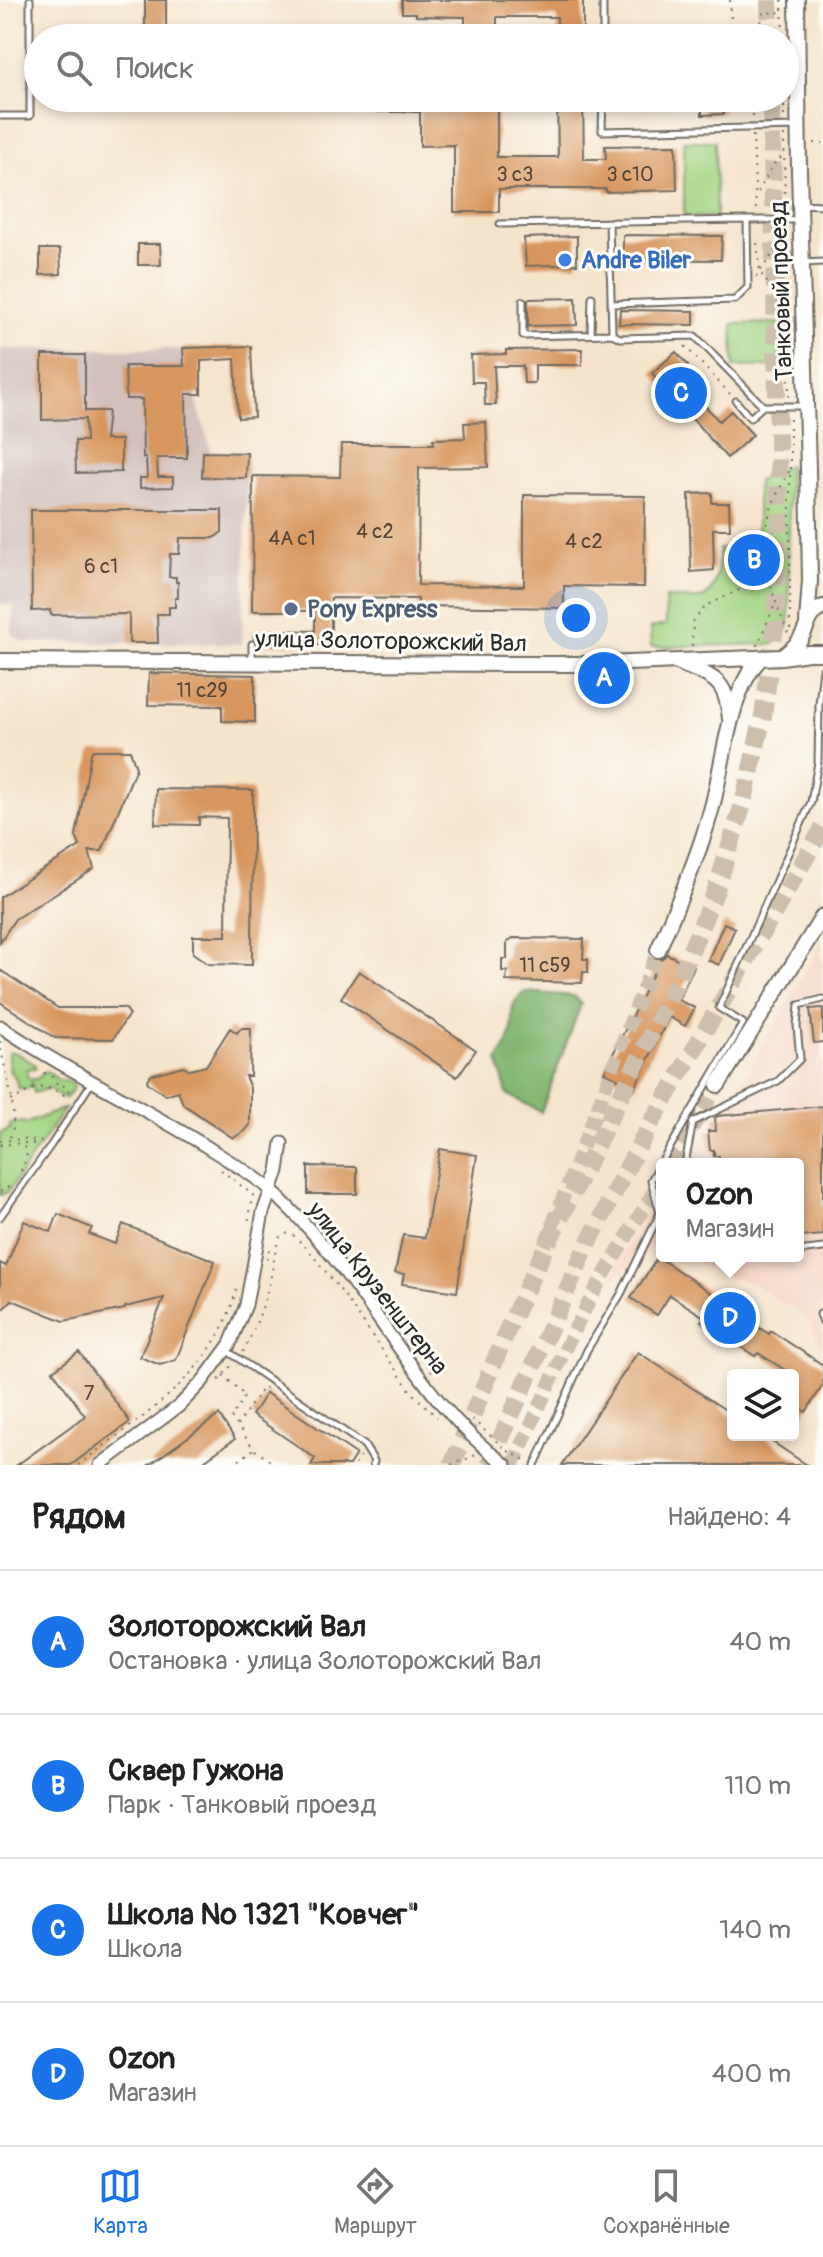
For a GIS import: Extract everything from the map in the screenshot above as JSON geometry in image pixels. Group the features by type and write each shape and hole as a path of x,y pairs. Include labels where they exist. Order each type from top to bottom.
{"street":[{"name":"Танковый проезд","path":"796,24 797,0"},
{"name":"Танковый проезд","path":"792,112 795,215 802,264 806,406 816,450 806,625"},
{"path":"810,581 823,600"},
{"path":"782,657 798,644 814,612 823,607"},
{"path":"806,625 808,641 823,659"},
{"path":"658,950 689,877 712,807 731,723 748,672 763,652"},
{"name":"улица Золоторожский Вал","path":"0,661 515,664 673,660 763,652 782,657 808,653 823,659"},
{"path":"673,660 711,676 723,686 731,723"},
{"path":"718,1085 823,916"},
{"name":"улица Крузенштерна","path":"1,1034 183,1132 271,1190 340,1266 436,1400 506,1465"},
{"path":"100,1465 179,1406 202,1382 226,1349 246,1305 263,1212 278,1171 282,1143"}],"lane":[{"path":"30,0 30,24"},
{"path":"603,0 603,24"},
{"path":"0,116 30,116 30,112"},
{"path":"603,112 602,131 791,127"},
{"path":"500,224 756,221 795,215 823,205"},
{"path":"611,304 735,300 748,287 747,220"},
{"path":"609,222 612,334"},
{"path":"802,264 823,262"},
{"path":"591,334 592,297"},
{"path":"523,301 523,336 695,336 763,406"},
{"path":"736,401 750,418 763,406 806,406"},
{"path":"252,644 252,661"},
{"path":"664,1158 743,1023 719,1008 811,802 818,762 823,659"},
{"path":"686,1158 693,1122 778,1081 800,1059 799,1005 823,999"},
{"path":"0,1217 92,1082"},
{"path":"656,1171 651,1180 656,1198"},
{"path":"535,1465 587,1350 621,1294 656,1221"},
{"path":"820,1314 823,1322"},
{"path":"226,1349 364,1445 374,1461 373,1465"}],"path":[{"path":"730,0 732,24"},
{"path":"782,0 783,24"},
{"path":"761,24 763,13 783,12"},
{"path":"753,112 760,272 787,313"},
{"path":"748,287 786,236 795,215 785,154 791,127 787,112"},
{"path":"814,143 823,143"},
{"path":"756,194 773,165 785,154"},
{"path":"786,236 791,468 792,622 789,634 764,562 767,528 774,501 791,468"},
{"path":"676,337 736,401"},
{"path":"691,648 693,621 707,605 739,590 764,562"},
{"path":"763,652 757,646 776,603"},
{"path":"1,1034 2,1071 11,1101 13,1129 8,1140"},
{"path":"11,1101 42,1087 68,1094 67,1086 58,1085 46,1073 41,1076"},
{"path":"0,1078 6,1077"},
{"path":"0,1143 24,1139 50,1146"},
{"path":"0,1143 50,1146"},
{"path":"17,1177 26,1163 23,1143"},
{"path":"227,1175 253,1195 248,1225"},
{"path":"0,1191 12,1184"},
{"path":"342,1249 431,1371"},
{"path":"78,1465 170,1396 192,1373 218,1337 237,1286"},
{"path":"223,1375 245,1396 231,1417 254,1449 275,1465"},
{"path":"237,1426 263,1387 275,1395"},
{"path":"467,1414 508,1451 535,1465"},
{"path":"233,1465 254,1449"},
{"path":"355,1465 363,1453"},
{"path":"451,1465 477,1455"}],"shaded area":[{"path":"0,349 182,349 211,451 248,452 242,644 23,642 12,634 13,605 0,604"},
{"path":"823,940 823,1349 807,1318 753,1284 704,1268 696,1262 804,1262 804,1158 688,1158 744,1078"},
{"path":"656,1205 656,1245 610,1282 627,1246"}],"green space":[{"path":"684,141 715,141 716,217 684,217"},
{"path":"779,323 780,366 734,367 733,324"},
{"path":"789,465 789,624 784,634 773,644 651,647 650,628 666,625 665,598 705,597 716,579 719,549 757,546 757,481"},
{"path":"525,992 574,996 581,1004 541,1112 507,1094 498,1061 510,1036 513,1005"},
{"path":"9,1052 15,1052 34,1064 36,1068 26,1069 28,1079 37,1079 46,1071 74,1087 66,1098 49,1088 34,1093 32,1083 28,1089 18,1088 10,1072"},
{"path":"65,1108 8,1192 0,1195 0,1133 10,1129 10,1124 25,1124"}],"building":[{"path":"145,0 166,0 166,24 145,24"},
{"path":"402,0 583,0 583,24 557,24 557,17 497,17 497,24 465,24 465,17 402,13"},
{"path":"420,112 497,112 497,157 558,157 557,112 583,112 584,159 606,159 605,146 676,145 677,190 499,189 499,212 454,212 454,145 420,146"},
{"path":"702,112 724,112 724,114 702,115"},
{"path":"623,235 722,236 721,260 623,259"},
{"path":"577,236 577,264 526,266 524,238"},
{"path":"138,244 160,244 161,265 138,265"},
{"path":"40,249 60,249 61,274 40,275"},
{"path":"576,298 577,325 528,326 528,299"},
{"path":"620,310 694,311 694,325 619,324"},
{"path":"251,346 254,417 238,418 235,359 201,361 201,394 186,394 187,458 157,458 158,477 173,477 173,487 140,488 140,478 147,478 146,458 143,458 142,399 126,399 125,366 184,366 183,348"},
{"path":"582,349 582,365 535,365 535,383 524,383 523,366 494,366 496,405 485,405 484,382 472,382 471,355 506,354 506,350"},
{"path":"676,352 688,365 677,375 719,421 731,411 753,435 727,458 652,373"},
{"path":"42,355 85,355 85,411 108,411 105,440 121,440 121,472 76,473 75,441 86,441 85,419 42,420"},
{"path":"486,422 488,467 419,468 418,585 524,586 524,495 645,496 644,587 564,586 564,608 418,606 418,599 331,598 331,645 257,644 254,633 271,633 271,630 315,631 315,611 252,611 253,476 340,477 341,444 434,444 433,439 465,438 464,423"},
{"path":"203,452 247,453 246,478 202,477"},
{"path":"712,493 712,503 729,503 730,529 713,529 714,570 691,572 689,494"},
{"path":"31,510 222,510 222,532 214,538 180,538 179,554 170,554 169,577 176,577 178,598 175,598 175,607 169,607 169,614 157,614 158,643 129,643 129,614 51,615 50,610 32,611"},
{"path":"149,673 255,675 255,722 222,721 222,706 148,705"},
{"path":"94,750 130,750 136,768 102,851 89,851 94,869 15,919 0,942 0,897 80,846 76,836"},
{"path":"156,789 253,790 252,965 208,964 193,953 193,936 226,936 227,818 199,817 199,825 155,824"},
{"path":"724,923 735,928 719,965 708,960"},
{"path":"513,938 584,939 583,959 588,959 588,972 583,972 582,983 506,981 507,971 502,971 502,959 507,959 507,942"},
{"path":"667,954 694,967 678,1000 695,1008 685,1026 669,1017 635,1087 604,1072 660,960"},
{"path":"0,970 58,1008 123,1008 129,1014 113,1039 55,1038 0,1002"},
{"path":"359,971 476,1050 457,1077 341,998"},
{"path":"823,1008 823,1042 814,1043 810,1009"},
{"path":"230,1028 237,1033 241,1028 251,1028 250,1076 245,1076 250,1088 250,1125 233,1138 183,1104 178,1091 166,1095 147,1080 150,1075 183,1066 190,1070 206,1066"},
{"path":"823,1106 823,1235 804,1237 804,1158 714,1156 714,1150 710,1150 708,1131 716,1131 715,1118"},
{"path":"440,1149 477,1155 457,1292 402,1284 404,1274 395,1273 403,1235 425,1238"},
{"path":"308,1166 357,1167 357,1194 308,1194"},
{"path":"58,1214 92,1228 89,1234 115,1244 123,1224 215,1261 176,1360 160,1365 140,1357 164,1298 64,1321 12,1300 0,1312 0,1263 6,1266 24,1221 51,1232"},
{"path":"656,1260 665,1262 769,1334 771,1331 823,1365 823,1385 806,1412 799,1407 799,1369 783,1369 758,1353 755,1356 701,1321 704,1317 670,1295 657,1315 631,1298"},
{"path":"79,1352 130,1422 71,1465 17,1465 85,1416 53,1371"},
{"path":"638,1352 727,1411 727,1441 771,1441 807,1465 562,1465"},
{"path":"266,1393 356,1454 349,1465 311,1465 315,1458 252,1415"},
{"path":"219,1415 235,1439 198,1465 149,1465"}],"tunnel":[{"path":"769,0 770,24"},
{"path":"452,1465 537,1265 681,974 716,890 743,804 763,716 775,626 780,536 771,112"},
{"path":"489,1465 584,1252 616,1189 823,828"},
{"path":"537,1265 658,950"},
{"path":"675,1158 718,1085"},
{"path":"513,1465 572,1334 656,1188"}],"place":[{"name":"Andre Biler","path":"565,260"},
{"name":"Школа № 1321 \"Ковчег\"","path":"681,393"},
{"name":"Сквер Гужона","path":"754,560"},
{"name":"Pony Express","path":"291,609"},
{"name":"Золоторожский Вал","path":"604,678"},
{"name":"Ozon","path":"730,1318"}]}
